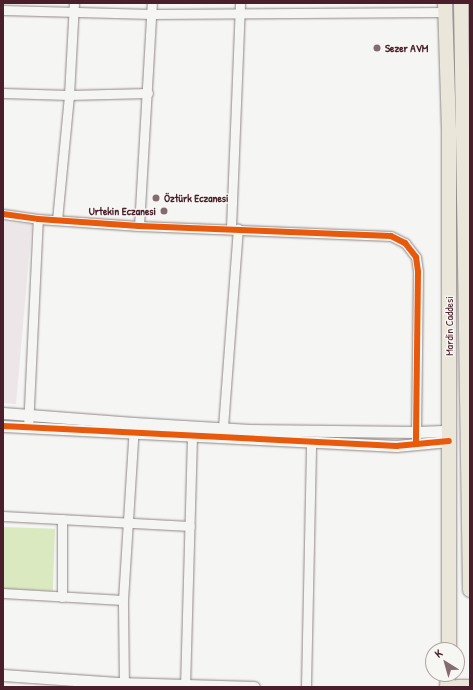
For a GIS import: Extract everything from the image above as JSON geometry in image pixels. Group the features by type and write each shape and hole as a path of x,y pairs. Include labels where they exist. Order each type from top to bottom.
{"highway":[{"name":"Mardin Caddesi","path":"461,3 466,76 470,590"},
{"name":"Mardin Caddesi","path":"445,7 449,131 449,642"},
{"path":"456,687 470,687"}],"street":[{"path":"139,226 148,93 152,3"},
{"path":"223,427 235,228 240,3"},
{"path":"57,220 69,95 74,7"},
{"path":"3,10 74,7 152,14 445,7"},
{"path":"3,93 69,95 148,93"},
{"path":"3,214 38,219 139,226 235,228 391,236 406,243 416,257 418,272 416,444"},
{"path":"28,428 38,219"},
{"path":"3,413 28,413 192,436 396,446 416,444 449,436"},
{"path":"3,426 28,428 223,427 314,431 416,432 449,436"},
{"path":"124,685 123,600 134,428"},
{"path":"185,685 192,436"},
{"path":"306,687 311,442"},
{"path":"3,516 190,526"},
{"path":"62,519 62,597"},
{"path":"3,593 123,600"},
{"path":"3,675 124,685 254,687"}],"shaded area":[{"path":"3,222 32,224 16,404 3,403"}],"green space":[{"path":"3,527 55,529 53,591 3,589"}],"cycle path":[{"path":"3,214 38,219 139,226 391,236 405,243 416,257 418,272 416,444"},
{"path":"3,426 396,446 449,441"}],"place":[{"name":"Sezer AVM","path":"377,48"},
{"name":"Öztürk Eczanesi","path":"156,198"},
{"name":"Urtekin Eczanesi","path":"164,211"}]}
